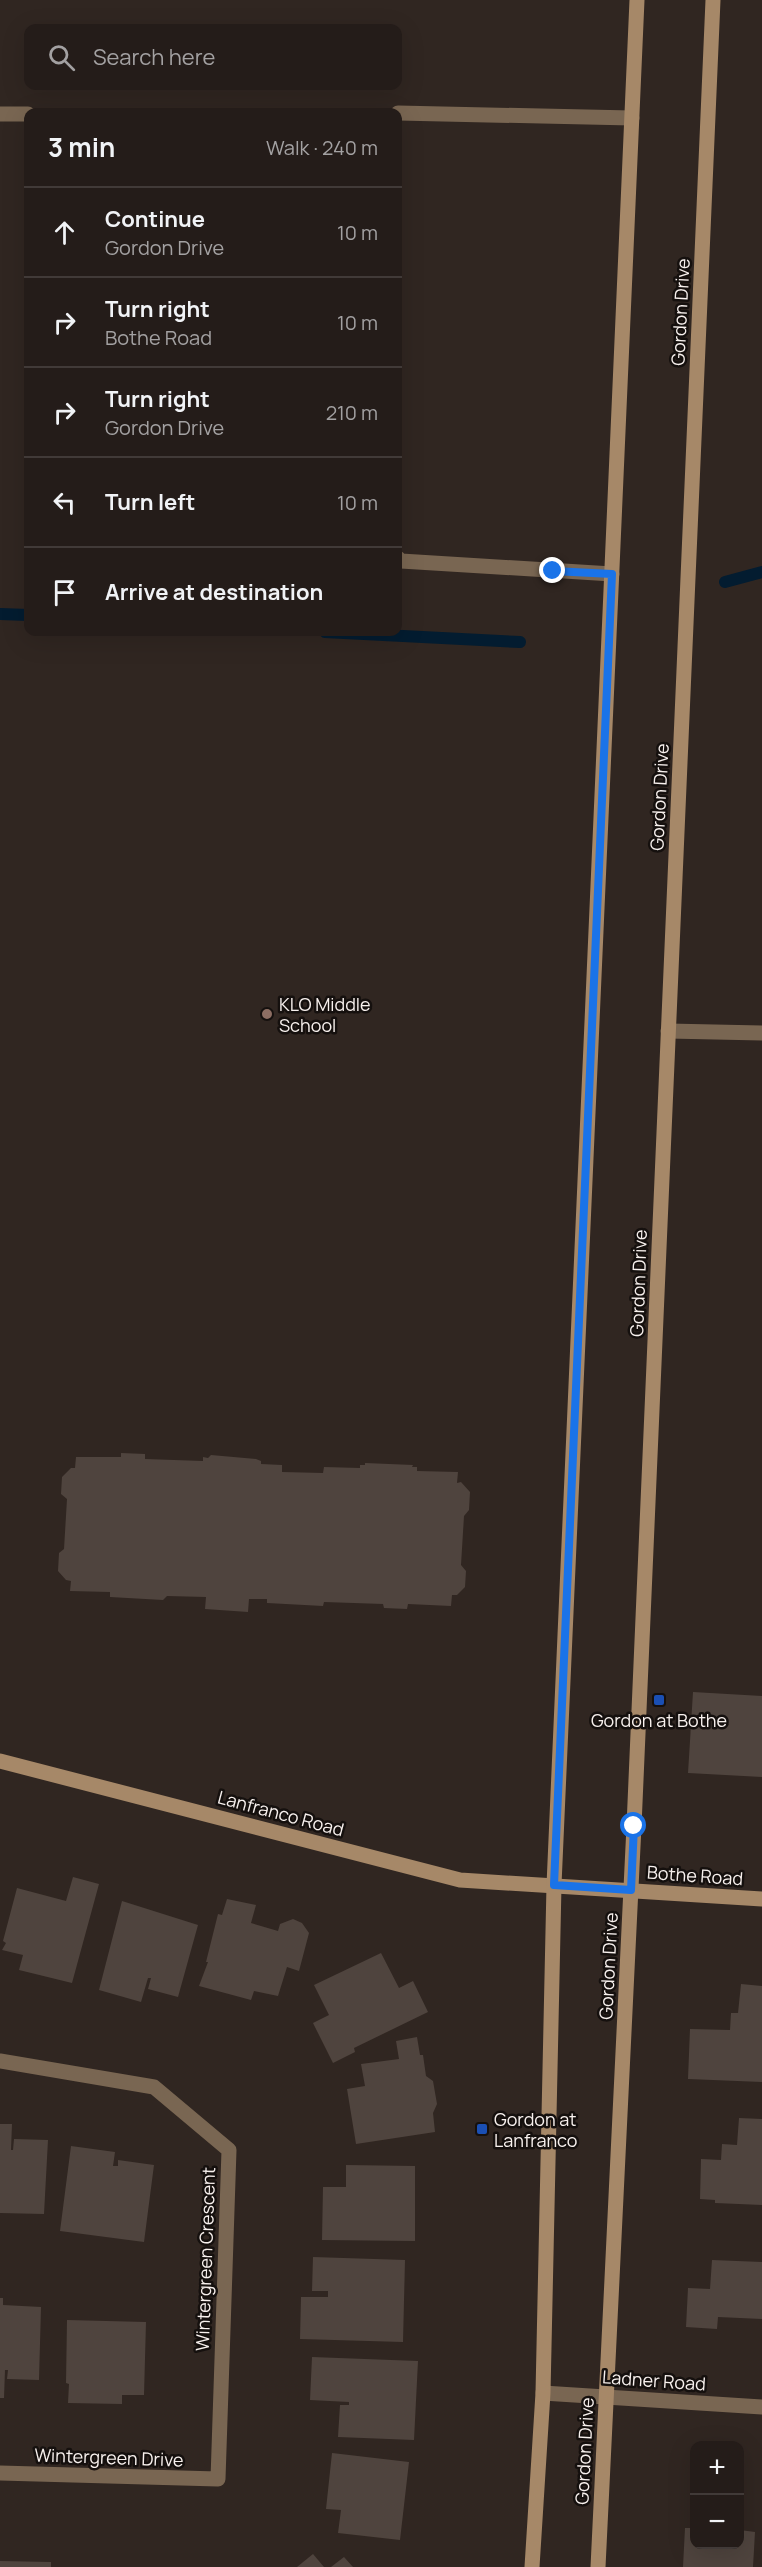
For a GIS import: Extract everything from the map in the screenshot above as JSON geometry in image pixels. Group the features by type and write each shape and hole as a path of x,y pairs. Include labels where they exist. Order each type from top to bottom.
{"main road":[{"path":"532,2567 543,2392 554,1885 637,0"},
{"name":"Gordon Drive","path":"598,2567 631,1890 713,0"},
{"name":"Lanfranco Road","path":"0,1761 460,1880 554,1885"},
{"name":"Bothe Road","path":"554,1885 762,1899"}],"street":[{"path":"402,113 632,118"},
{"path":"0,114 24,114"},
{"path":"402,561 612,574"},
{"path":"668,1031 762,1033"},
{"name":"Wintergreen Crescent","path":"0,2061 154,2087 229,2150 218,2479"},
{"name":"Ladner Road","path":"543,2392 762,2407"},
{"name":"Wintergreen Drive","path":"0,2473 218,2479"}],"building":[{"path":"121,1453 145,1454 145,1459 203,1461 203,1457 208,1458 211,1455 256,1459 261,1461 261,1464 282,1465 282,1472 323,1473 324,1467 360,1468 360,1465 365,1465 365,1463 413,1465 412,1467 417,1467 417,1471 458,1472 457,1483 461,1482 470,1492 469,1510 464,1516 461,1565 466,1571 465,1587 457,1595 452,1595 451,1606 408,1604 407,1609 384,1608 383,1604 324,1602 323,1606 267,1603 267,1599 249,1599 248,1612 205,1609 206,1597 167,1596 163,1600 110,1597 110,1592 70,1591 71,1581 66,1580 58,1571 59,1553 64,1549 67,1499 61,1494 62,1477 71,1468 75,1468 76,1457 121,1457"},
{"path":"693,1692 762,1696 762,1777 688,1773"},
{"path":"73,1877 99,1884 72,1983 19,1970 23,1955 2,1950 6,1943 3,1941 17,1888 66,1901"},
{"path":"227,1899 256,1905 251,1923 278,1931 280,1924 293,1919 302,1923 309,1933 299,1971 287,1967 278,1996 254,1991 251,2000 199,1986 208,1962 206,1962 218,1914 222,1915"},
{"path":"122,1901 198,1925 178,1997 148,1989 151,1978 148,1978 141,2002 99,1990"},
{"path":"381,1953 399,1988 413,1981 428,2012 354,2048 355,2052 333,2063 313,2023 329,2015 314,1985"},
{"path":"741,1984 762,1986 762,2082 688,2079 690,2029 730,2030 731,2013 738,2013"},
{"path":"417,2037 426,2076 433,2081 437,2104 433,2113 435,2132 356,2144 347,2089 365,2086 361,2064 399,2059 396,2041"},
{"path":"739,2118 762,2119 762,2205 715,2203 715,2200 700,2199 701,2159 721,2160 722,2144 737,2145"},
{"path":"0,2124 12,2124 11,2150 13,2150 14,2139 48,2140 44,2214 0,2213"},
{"path":"71,2146 115,2152 113,2166 118,2166 118,2160 154,2165 144,2242 60,2231"},
{"path":"346,2165 415,2166 415,2241 322,2240 323,2187 346,2187"},
{"path":"313,2257 405,2260 403,2342 300,2339 301,2297 328,2297 328,2291 312,2291"},
{"path":"712,2260 762,2262 762,2319 718,2317 717,2329 686,2327 688,2288 710,2289"},
{"path":"0,2298 3,2298 3,2305 41,2307 39,2380 7,2379 8,2370 5,2370 4,2398 0,2398"},
{"path":"67,2320 146,2322 144,2395 122,2395 122,2404 68,2403"},
{"path":"312,2357 418,2361 414,2440 338,2437 340,2405 349,2405 349,2402 310,2400"},
{"path":"332,2453 409,2462 400,2540 338,2533 341,2510 326,2509"},
{"path":"685,2528 690,2528 690,2549 744,2549 744,2531 755,2532 753,2567 683,2567"},
{"path":"313,2554 324,2567 297,2567"},
{"path":"344,2557 353,2567 331,2567"},
{"path":"0,2561 51,2562 51,2567 0,2567"}],"waterway":[{"path":"725,582 762,572"},
{"path":"0,614 24,615"},
{"path":"402,636 520,642"}],"place":[{"name":"KLO Middle School","path":"267,1014"},
{"name":"Gordon at Bothe","path":"659,1700"},
{"name":"Gordon at Lanfranco","path":"482,2129"}],"route":[{"path":"553,571 612,574 554,1885 631,1890 634,1826"}]}
